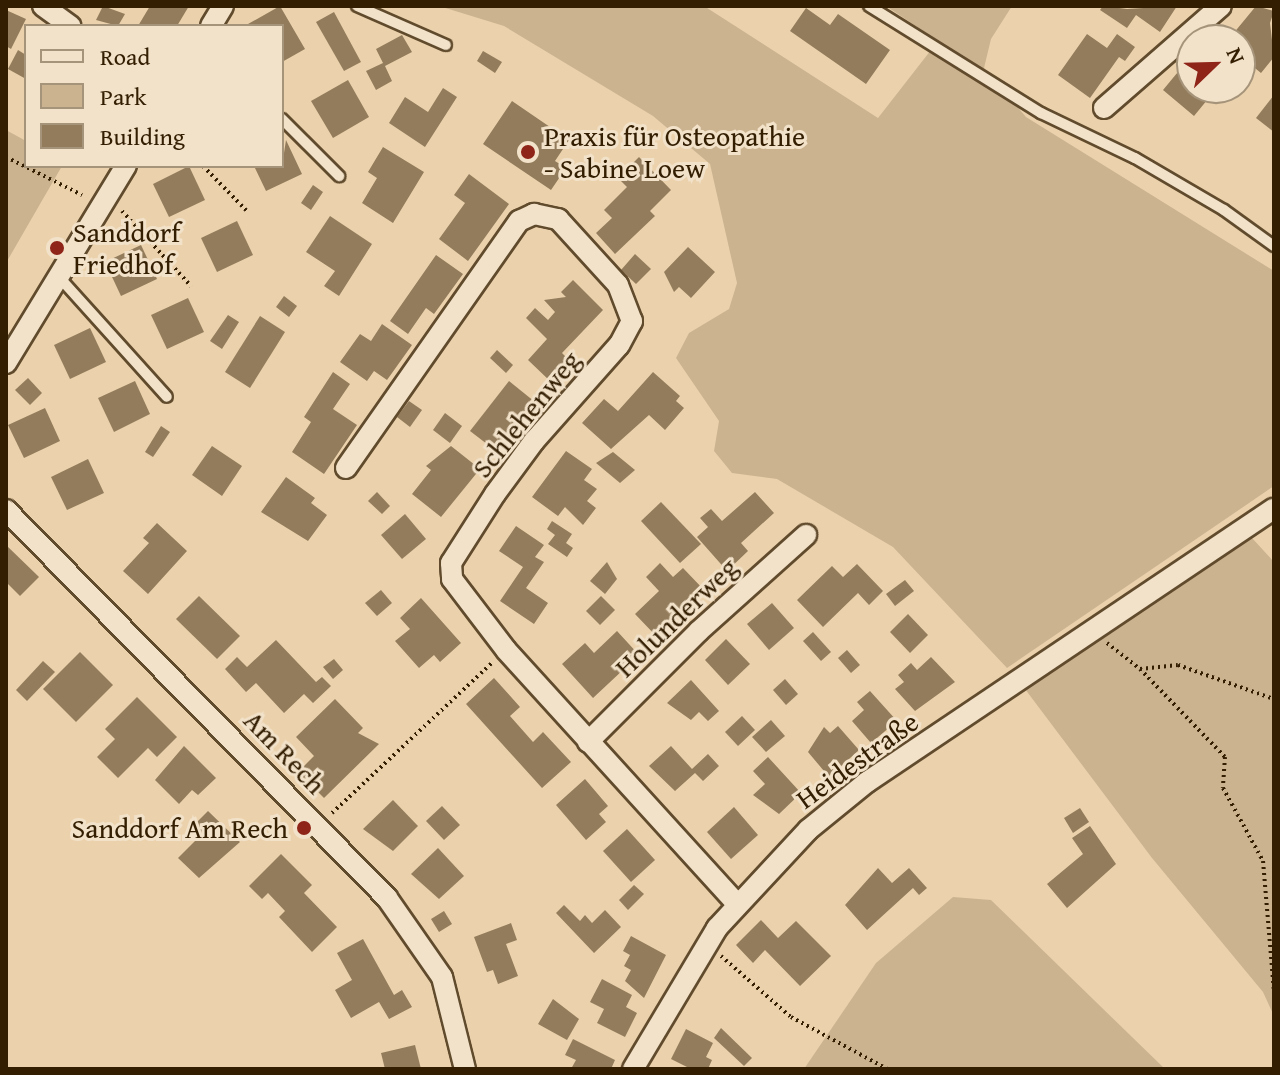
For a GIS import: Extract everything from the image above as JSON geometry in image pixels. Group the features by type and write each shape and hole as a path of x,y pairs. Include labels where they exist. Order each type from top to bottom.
{"street":[{"path":"43,6 68,24"},
{"path":"212,24 223,6"},
{"path":"1104,108 1221,6"},
{"path":"6,363 125,168"},
{"name":"Schlehenweg","path":"346,468 519,221 534,214 558,219 618,285 632,321 619,345 534,441 451,563 461,595 506,650 736,903"},
{"name":"Heidestraße","path":"633,1069 707,943 736,903 808,830 867,782 1274,509"},
{"name":"Am Rech","path":"6,510 387,898 442,977 465,1069"},
{"name":"Holunderweg","path":"588,742 699,631 806,535"}],"lane":[{"path":"357,6 446,45"},
{"path":"869,6 1041,113 1135,158 1224,210 1274,246"},
{"path":"284,121 339,176"},
{"path":"59,277 167,397"}],"path":[{"path":"31,168 105,200 191,286"},
{"path":"205,168 246,210"},
{"path":"1092,631 1140,669 1225,757 1223,788 1263,861 1274,992"},
{"path":"318,826 506,650"},
{"path":"1140,669 1178,665 1274,699"},
{"path":"707,943 791,1017 887,1069"}],"green space":[{"path":"439,6 704,6 878,118 938,41 886,6 1012,6 991,39 984,68 1026,117 1274,271 1274,486 1007,668 893,547 777,479 732,473 714,451 719,421 676,358 689,333 729,309 737,283 710,164 653,116 504,26"},
{"path":"6,130 24,140 24,168 61,168 6,263"},
{"path":"1252,538 1274,562 1274,1016 1263,992 1152,858 1025,689"},
{"path":"953,897 991,900 1165,1069 804,1069 876,963"}],"building":[{"path":"103,6 125,14 119,24 96,20"},
{"path":"150,6 189,6 178,24 139,24"},
{"path":"280,6 305,49 284,61 284,24 248,24"},
{"path":"1103,6 1127,9 1177,6 1160,32 1136,15 1127,28 1100,10"},
{"path":"1256,6 1274,11 1270,23 1274,57 1261,73 1256,69 1256,24 1241,24"},
{"path":"806,8 830,25 838,14 890,50 866,84 790,31"},
{"path":"6,10 26,19 11,49 6,46"},
{"path":"334,12 361,62 344,71 316,22"},
{"path":"1087,34 1107,48 1117,34 1135,47 1125,61 1119,57 1090,98 1058,75"},
{"path":"402,35 412,52 385,66 392,81 376,90 366,71 383,63 376,49"},
{"path":"18,50 24,54 24,78 8,69"},
{"path":"483,51 502,62 495,73 477,61"},
{"path":"1176,74 1176,101 1163,90"},
{"path":"348,80 369,117 333,138 311,101"},
{"path":"443,88 457,97 425,147 389,123 405,97 428,112"},
{"path":"1274,95 1274,132 1256,118"},
{"name":"Praxis für Osteopathie - Sabine Loew","path":"512,101 569,140 555,161 566,168 551,190 483,144"},
{"path":"1180,104 1204,104 1194,116"},
{"path":"286,140 302,174 266,191 255,168 284,168"},
{"path":"383,147 424,172 393,223 362,203 377,178 368,172"},
{"path":"639,157 671,190 650,211 655,216 615,254 596,233 612,218 604,210 627,187 618,178"},
{"path":"190,168 205,200 169,217 153,184"},
{"path":"469,174 509,204 468,261 439,239 465,203 454,195"},
{"path":"313,185 323,192 311,210 301,203"},
{"path":"330,216 372,244 339,296 324,286 335,271 306,252"},
{"path":"237,221 253,255 217,272 201,238"},
{"path":"141,245 157,279 121,296 105,262"},
{"path":"688,247 715,272 691,298 679,287 674,292 664,272"},
{"path":"635,254 651,269 636,284 621,270"},
{"path":"436,255 463,274 434,314 426,308 408,334 390,321"},
{"path":"573,280 603,310 562,353 571,362 551,382 528,360 547,339 526,318 535,308 548,320 555,312 544,300 566,297 561,292"},
{"path":"284,296 297,306 289,317 276,307"},
{"path":"188,298 204,332 167,349 151,315"},
{"path":"228,315 239,322 222,349 210,341"},
{"path":"260,316 285,332 250,388 225,372"},
{"path":"382,324 412,345 387,380 374,371 367,381 340,362 360,334 371,341"},
{"path":"90,328 106,362 70,379 54,345"},
{"path":"497,350 513,365 506,373 490,358"},
{"path":"333,372 350,384 333,409 357,425 324,474 292,452 311,422 304,417"},
{"path":"653,372 680,396 676,401 684,408 665,430 649,415 611,449 582,423 604,399 618,411"},
{"path":"28,378 42,393 30,405 15,390"},
{"path":"135,381 150,414 114,432 98,398"},
{"path":"509,381 535,402 496,451 470,431"},
{"path":"409,401 422,410 410,427 397,417"},
{"path":"45,408 60,441 24,458 8,425"},
{"path":"445,413 462,426 450,443 433,430"},
{"path":"161,426 170,432 153,457 145,452"},
{"path":"212,446 242,466 222,496 192,475"},
{"path":"451,446 480,469 441,517 412,494 431,470 426,466"},
{"path":"566,451 592,469 584,480 597,489 587,501 596,508 583,525 565,507 558,516 532,497"},
{"path":"613,452 635,470 620,483 596,463"},
{"path":"88,459 104,493 67,510 51,477"},
{"path":"286,477 315,498 311,503 327,515 308,541 261,512"},
{"path":"377,492 390,506 382,514 368,501"},
{"path":"755,492 774,513 741,543 748,551 727,571 697,537 708,527 700,518 711,509 722,521"},
{"path":"661,502 701,544 680,563 641,521"},
{"path":"405,514 426,539 402,559 381,535"},
{"path":"552,521 572,534 566,543 573,548 567,557 548,544 555,535 547,529"},
{"path":"157,523 187,551 148,594 123,571 149,543 143,538"},
{"path":"516,526 544,545 535,557 544,562 526,588 548,603 534,624 500,601 523,567 499,551"},
{"path":"6,545 39,577 20,596 6,582"},
{"path":"607,562 617,579 605,594 590,581"},
{"path":"660,563 673,577 683,568 705,591 657,637 635,614 659,591 646,577"},
{"path":"857,564 883,591 869,605 858,593 823,627 797,600 832,566 843,577"},
{"path":"905,580 914,591 895,606 886,594"},
{"path":"381,590 392,603 377,616 365,603"},
{"path":"199,596 240,636 217,659 176,619"},
{"path":"601,596 615,610 600,625 586,611"},
{"path":"421,598 461,643 440,662 434,655 419,668 395,641 410,629 400,618"},
{"path":"772,603 794,628 769,650 747,624"},
{"path":"908,614 928,635 910,653 890,632"},
{"path":"617,631 639,655 593,698 562,664 585,643 594,653"},
{"path":"813,632 831,652 821,661 803,641"},
{"path":"726,639 750,664 728,685 705,660"},
{"path":"276,640 316,682 322,677 331,686 313,703 304,694 284,713 256,683 246,692 225,669 237,657 247,667"},
{"path":"847,650 860,665 851,673 838,658"},
{"path":"80,652 113,685 76,722 43,689"},
{"path":"931,657 955,682 915,711 895,689 904,682 898,675 911,663 917,670"},
{"path":"334,659 343,670 333,679 323,667"},
{"path":"43,661 55,672 27,701 16,690"},
{"path":"494,678 520,707 510,716 533,742 543,732 571,762 542,788 466,704"},
{"path":"785,679 798,694 786,705 773,690"},
{"path":"691,680 719,711 708,721 699,712 691,720 667,703"},
{"path":"870,691 897,721 871,743 852,721 864,710 857,702"},
{"path":"137,697 177,737 157,757 148,748 118,778 97,757 115,739 105,729"},
{"path":"335,699 363,728 358,733 379,744 324,798 298,772 314,756 296,737"},
{"path":"742,716 755,730 738,746 725,732"},
{"path":"771,720 785,736 766,752 752,737"},
{"path":"838,726 859,750 829,777 808,752 824,727 830,733"},
{"path":"184,746 216,778 198,795 192,790 179,804 155,780"},
{"path":"671,746 692,769 708,754 719,766 703,781 695,773 675,791 649,766"},
{"path":"768,757 801,793 779,814 753,795 765,784 753,771"},
{"path":"585,779 608,806 599,814 606,822 586,840 556,805"},
{"path":"393,800 418,826 393,851 363,829"},
{"path":"442,806 460,825 444,840 426,821"},
{"path":"734,807 758,835 731,859 707,832"},
{"path":"1080,808 1089,822 1073,833 1064,818"},
{"path":"208,811 240,842 199,878 178,858 199,837 190,829"},
{"path":"1090,826 1116,864 1067,908 1047,884 1083,854 1072,838"},
{"path":"627,829 655,860 631,882 603,851"},
{"path":"438,848 464,876 439,899 411,874"},
{"path":"281,854 312,885 304,893 337,927 312,952 279,917 285,911 268,893 262,899 249,886"},
{"path":"878,868 892,883 909,868 927,888 919,895 913,888 867,930 845,905"},
{"path":"634,885 644,894 628,910 619,900"},
{"path":"564,905 580,921 585,915 592,923 605,910 621,927 594,953 556,913"},
{"path":"444,911 452,924 439,932 431,919"},
{"path":"761,920 778,938 796,921 831,956 800,986 765,950 753,963 736,945"},
{"path":"511,923 517,940 506,944 518,976 498,984 493,970 487,972 474,937"},
{"path":"631,936 666,955 644,998 625,981 631,970 624,966 630,955 623,951"},
{"path":"363,939 394,995 402,990 412,1007 389,1019 379,1002 351,1018 335,990 352,980 337,953"},
{"path":"602,979 632,995 626,1007 637,1013 625,1037 597,1023 604,1009 590,1002"},
{"path":"553,999 579,1019 567,1040 538,1024"},
{"path":"721,1028 752,1058 744,1066 714,1038"},
{"path":"686,1029 713,1043 706,1057 712,1060 708,1069 691,1069 671,1059"},
{"path":"573,1039 615,1060 611,1069 571,1069 576,1060 565,1055"},
{"path":"415,1045 421,1069 385,1069 381,1053"}],"place":[{"name":"Praxis für Osteopathie - Sabine Loew","path":"528,152"},
{"name":"Sanddorf Friedhof","path":"57,248"},
{"name":"Sanddorf Am Rech","path":"304,828"}]}
